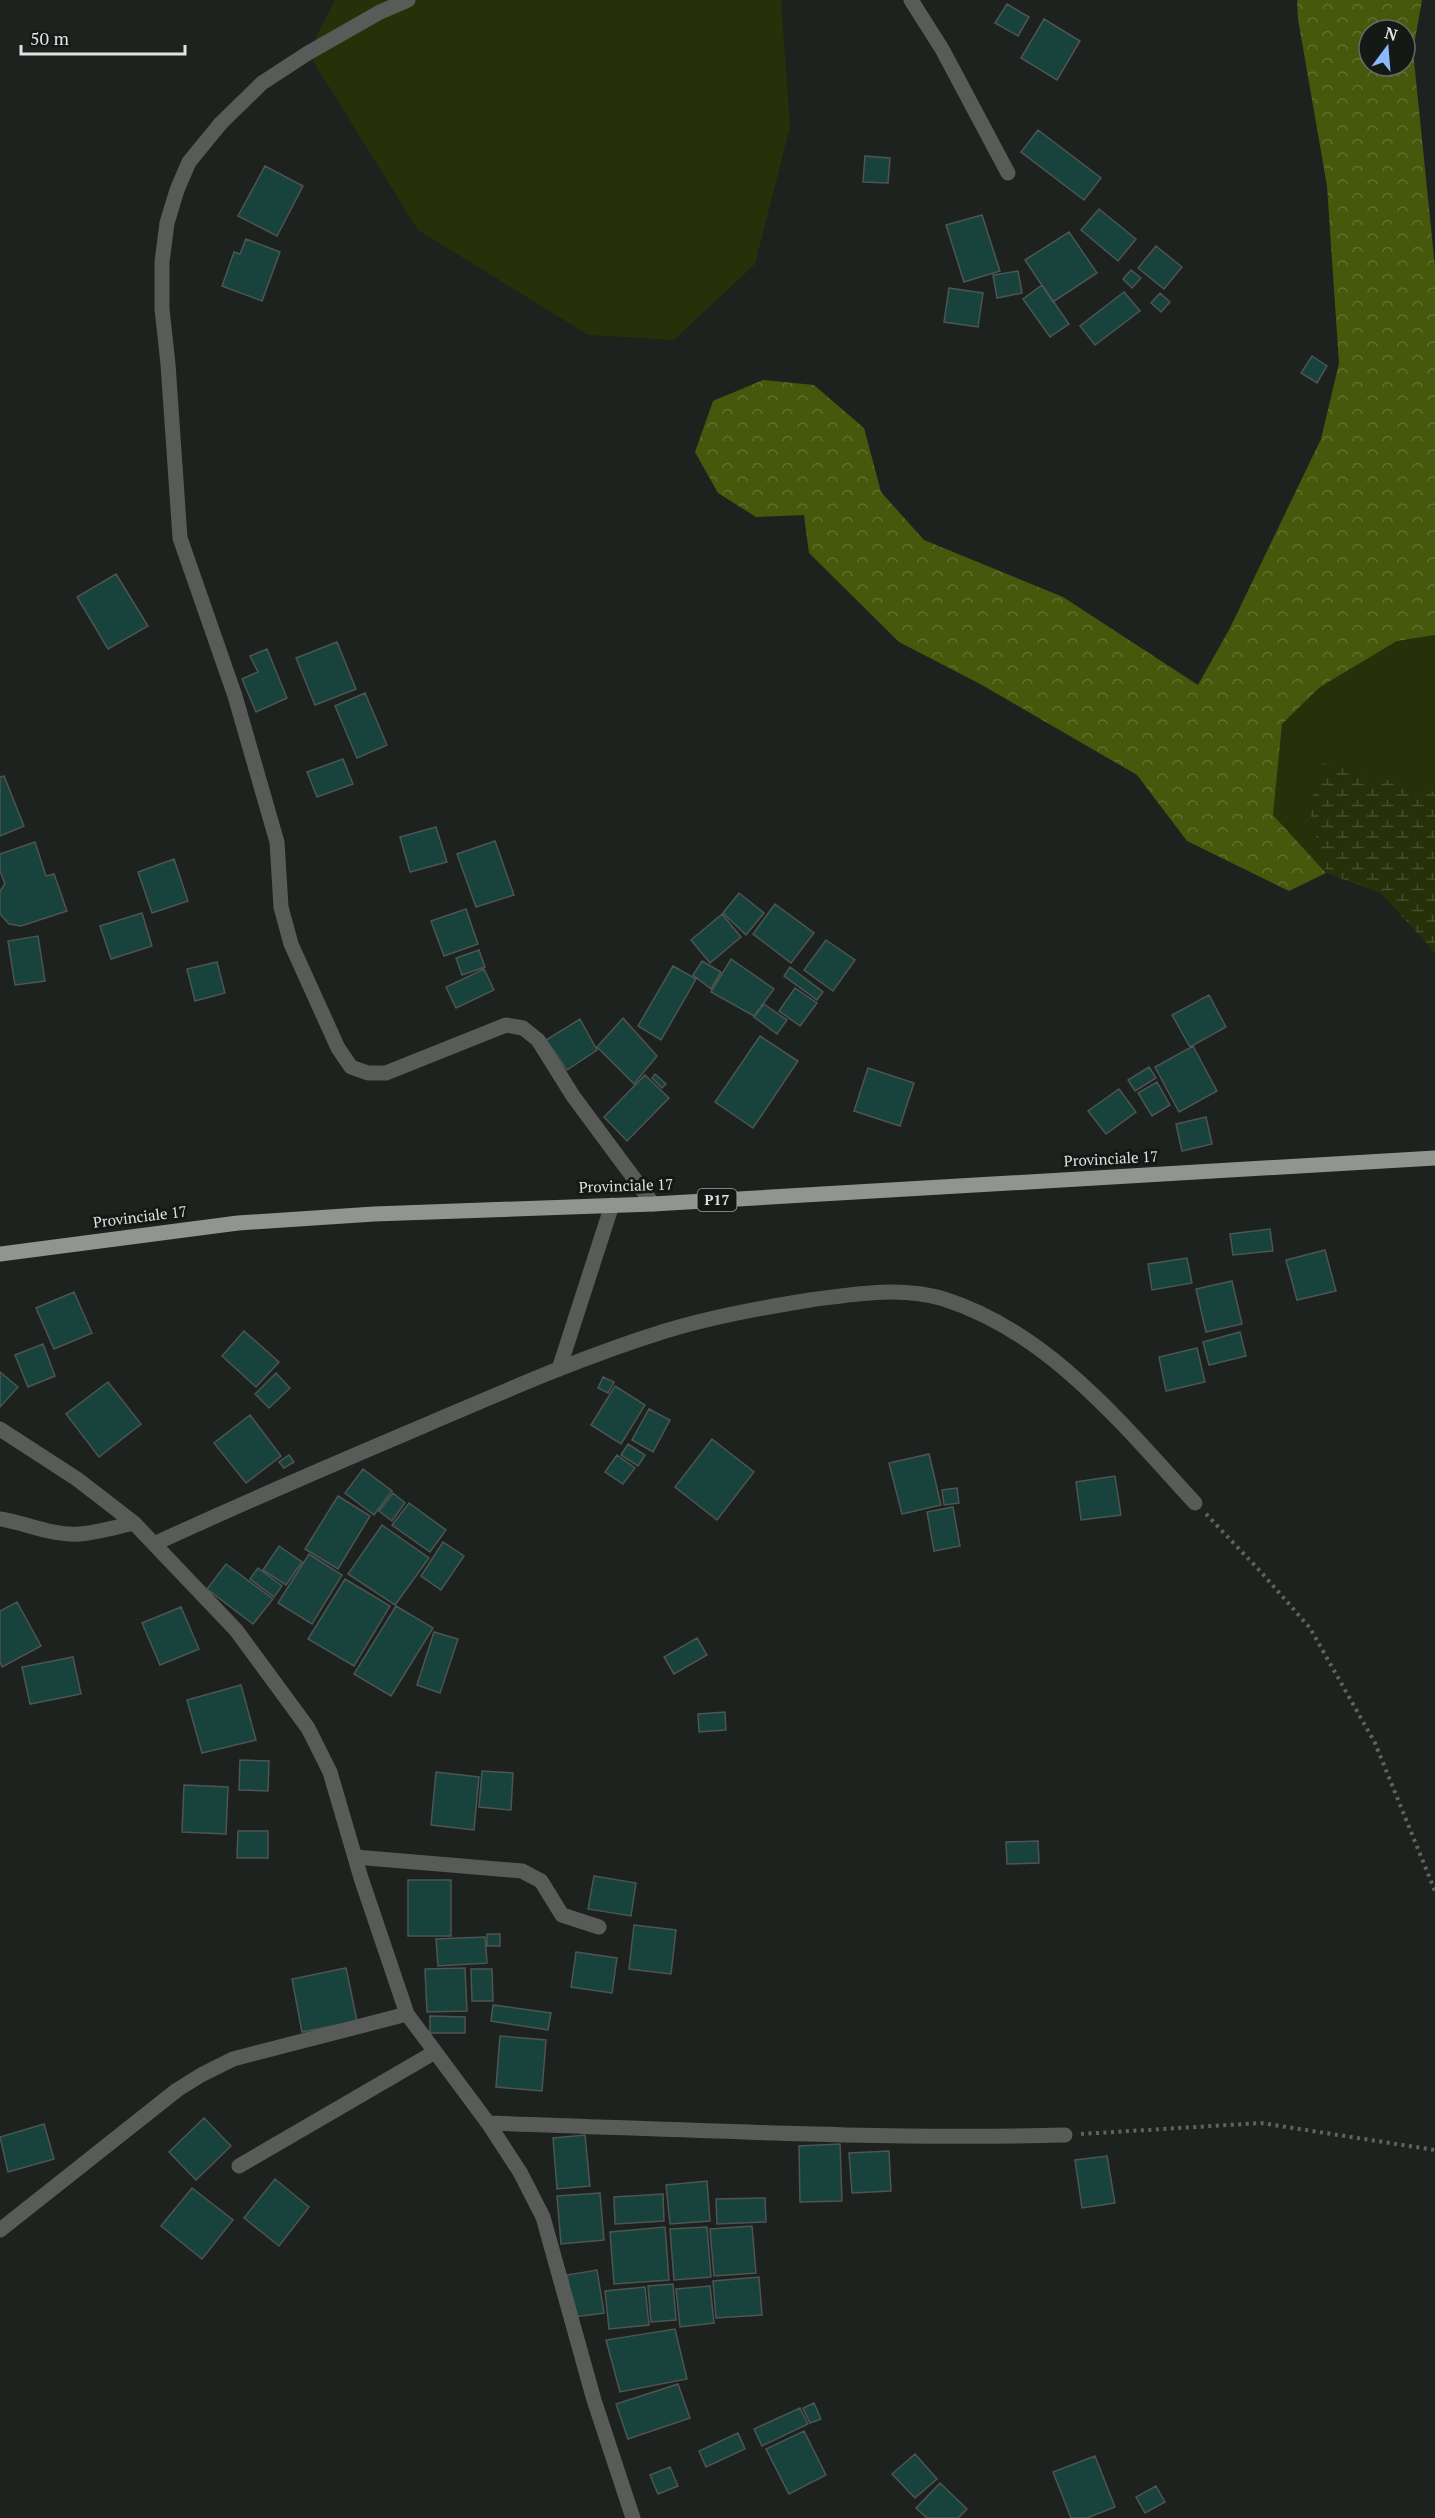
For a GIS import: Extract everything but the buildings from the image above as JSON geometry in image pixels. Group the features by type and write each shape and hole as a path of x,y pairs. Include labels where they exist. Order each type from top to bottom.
{"main road":[{"name":"Provinciale 17","path":"0,1254 238,1223 374,1214 653,1204 1435,1158"}],"street":[{"path":"408,0 380,12 308,53 262,83 221,123 189,162 177,190 167,223 164,243 162,309 180,538 235,696 274,831 279,861 281,908 291,944 338,1048 351,1067 368,1073 386,1073 506,1025 524,1028 538,1040 573,1096 653,1204"},
{"path":"911,0 942,49 1008,173"},
{"path":"559,1369 612,1205"},
{"path":"154,1544 246,1502 559,1369 664,1331 764,1308 879,1292 910,1293 941,1298 974,1310 1023,1337 1059,1364 1103,1404 1195,1503"},
{"path":"0,1429 77,1479 134,1523 236,1630 308,1728 330,1772 355,1857 407,2014 488,2123 520,2172 543,2217 594,2400 633,2518"},
{"path":"0,1519 24,1523 57,1533 79,1534 134,1523"},
{"path":"355,1857 522,1871 541,1881 562,1915 599,1927"},
{"path":"0,2230 177,2090 201,2074 233,2060 407,2014"},
{"path":"239,2166 435,2052"},
{"path":"488,2123 874,2136 974,2137 1065,2134"}],"path":[{"path":"1195,1503 1261,1572 1310,1628 1375,1743 1435,1892"},
{"path":"1065,2134 1261,2123 1435,2150"}],"green space":[{"path":"335,0 781,0 790,127 755,264 674,340 588,335 418,230 308,53"},
{"path":"1297,0 1422,0 1417,28 1417,18 1357,18 1357,78 1416,78 1435,267 1435,635 1397,641 1320,687 1282,724 1273,815 1326,873 1289,891 1187,841 1137,775 982,685 899,642 809,553 804,515 756,517 718,493 695,452 713,401 763,380 814,385 864,428 881,492 924,540 1063,597 1198,685 1230,628 1321,439 1339,363 1327,186 1298,19"},
{"path":"1435,635 1435,792 1422,791 1309,810 1326,873 1273,815 1282,724 1320,687 1397,641"},
{"path":"1322,763 1435,792 1435,953 1381,893 1326,873 1309,810"}]}
